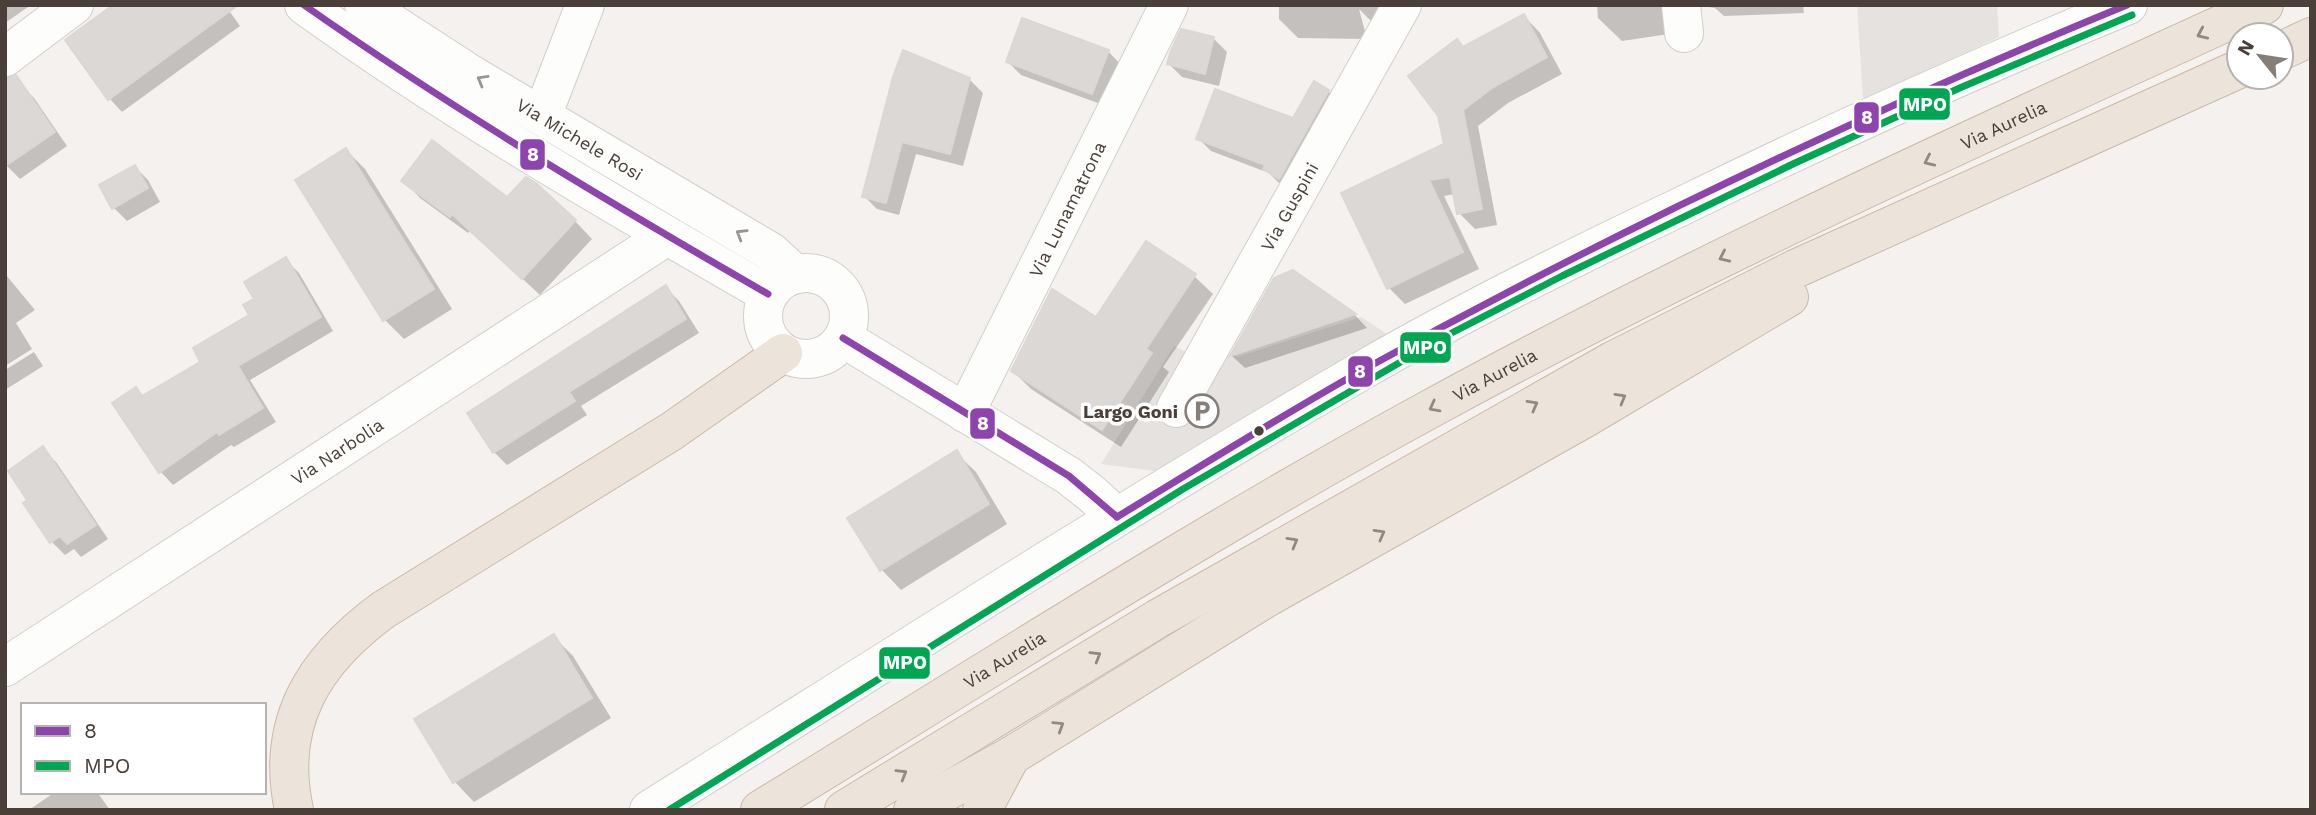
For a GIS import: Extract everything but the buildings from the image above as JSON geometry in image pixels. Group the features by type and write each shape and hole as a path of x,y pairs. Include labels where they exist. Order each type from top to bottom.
{"highway":[{"name":"Via Aurelia","path":"760,810 1169,559 1473,386 1717,261 2264,5"},
{"path":"2295,44 2311,37"},
{"path":"844,810 1157,619 1614,360 1795,269 2225,75"},
{"path":"914,810 1011,756 1268,597 1619,399 1822,277 2058,149"},
{"path":"294,810 288,763 299,714 321,669 335,650 383,610 672,431 783,353"},
{"path":"982,810 1011,756"}],"street":[{"path":"5,57 74,5"},
{"path":"304,5 454,108 586,190 667,236 782,284"},
{"name":"Via Michele Rosi","path":"364,5 472,75 771,252 782,284"},
{"path":"542,116 585,5"},
{"name":"Via Lunamatrona","path":"965,413 1169,5"},
{"name":"Via Guspini","path":"1176,408 1402,5"},
{"path":"649,810 1117,517 1537,267 1722,179 1844,111 2006,55 2128,5"},
{"name":"Via Narbolia","path":"5,667 667,236"},
{"path":"816,275 835,284 844,296 849,310 848,325 843,338 834,349 823,356 796,359 773,345 766,334 762,320 764,307 782,284 816,275"},
{"path":"843,338 1069,476 1117,517"}],"shaded area":[{"path":"1857,5 1997,5 1999,37 1863,99"},
{"name":"Largo Goni","path":"1361,317 1390,336 1169,473 1101,464 1174,346 1192,355 1204,339 1237,357"}],"transit line":[{"name":"8","path":"304,5 533,155 768,294"},
{"name":"8","path":"1117,517 1330,388 1549,271 1835,132 2127,5"},
{"name":"MPO","path":"669,810 1183,489 1440,339 1562,276 1795,163 1962,87 2132,15"},
{"name":"8","path":"843,338 1069,476 1117,517"}],"place":[{"name":"Largo Goni","path":"1202,411"}]}
